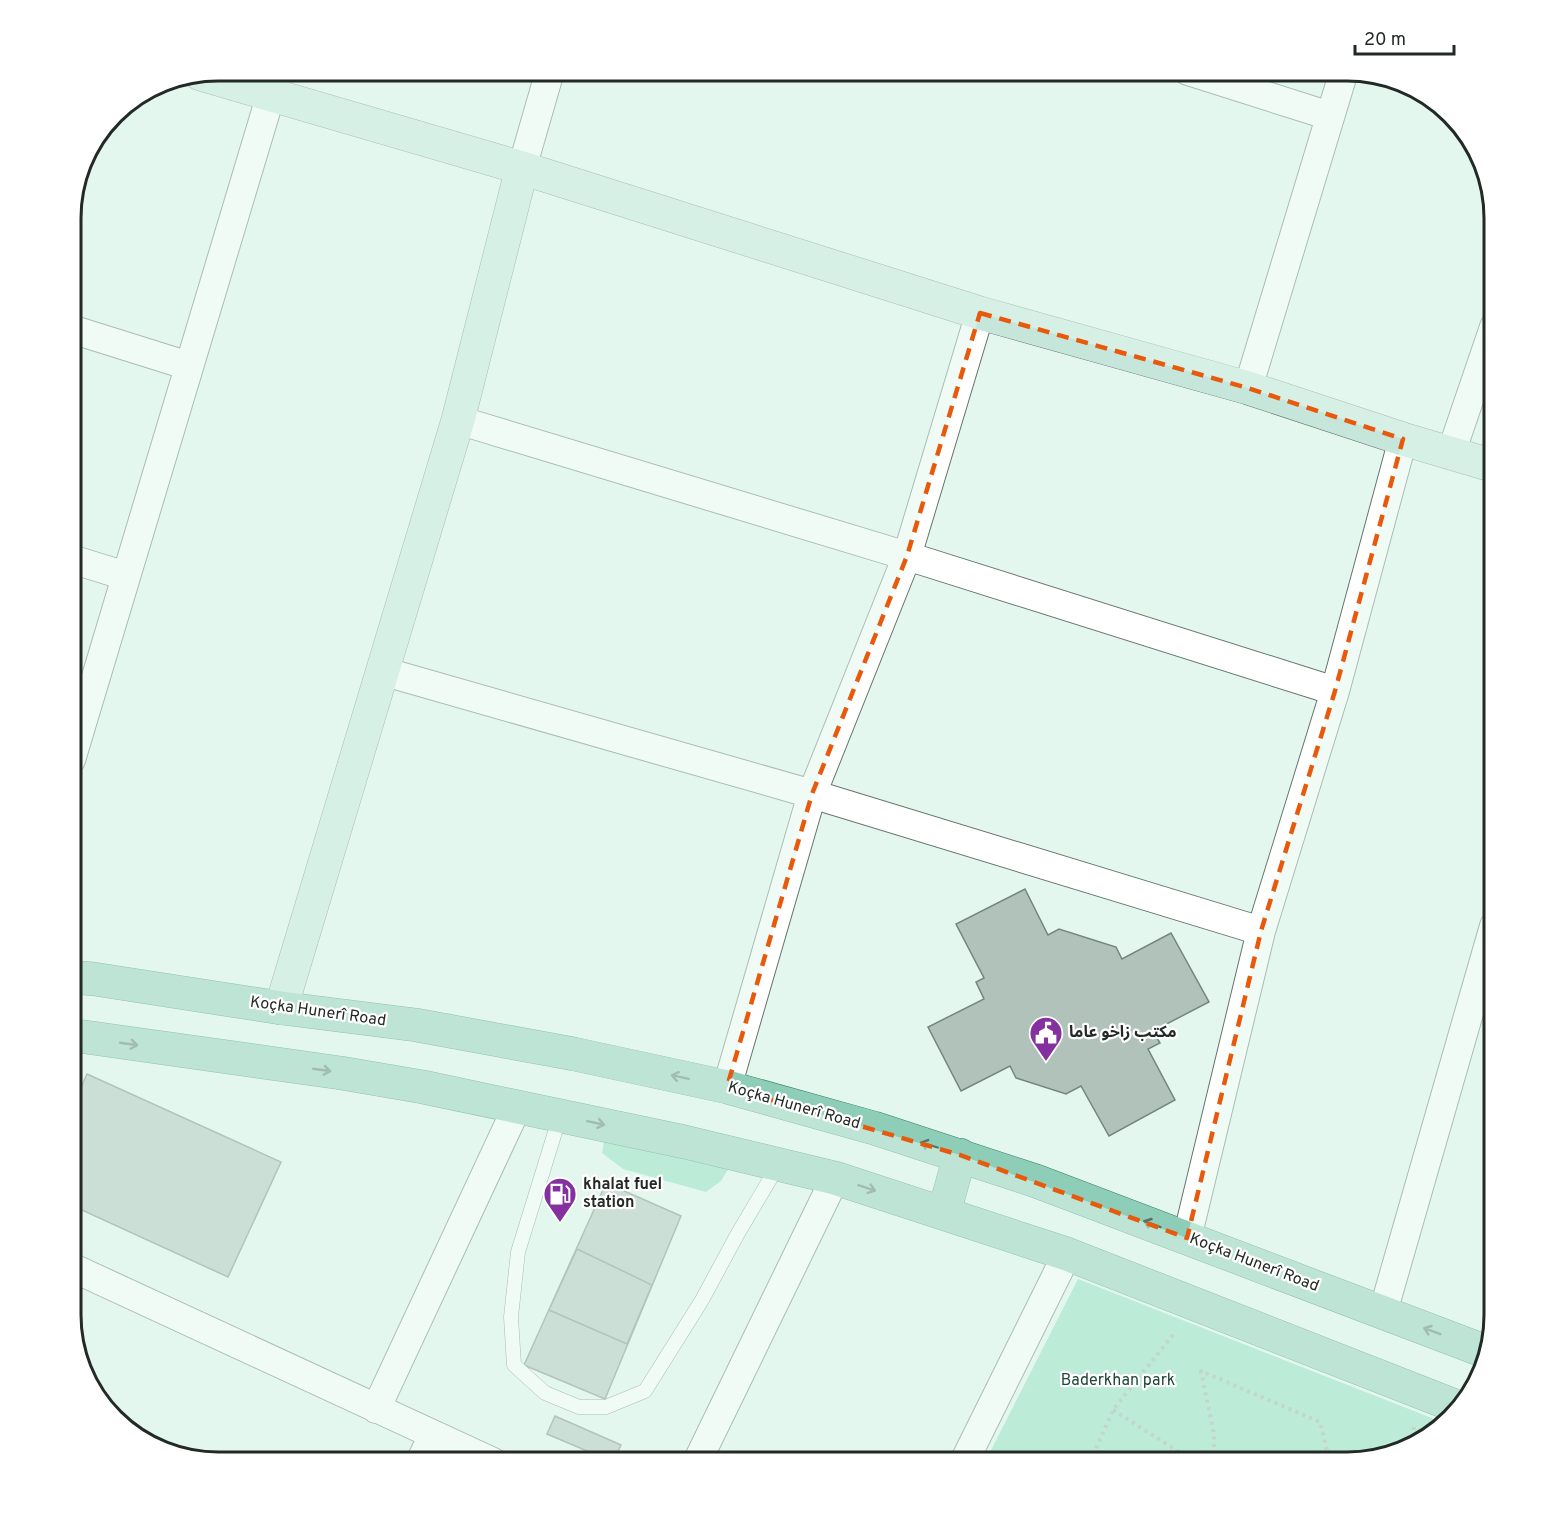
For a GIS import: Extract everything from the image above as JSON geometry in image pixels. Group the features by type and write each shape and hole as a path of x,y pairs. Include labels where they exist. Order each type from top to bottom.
{"main road":[{"name":"Koçka Hunerî Road","path":"81,978 281,1008 416,1025 574,1054 727,1087 874,1128 1036,1181 1479,1349"},
{"path":"81,1036 341,1073 423,1087 685,1142 835,1178 1067,1254 1451,1404"},
{"path":"944,1213 960,1155"}],"street":[{"path":"258,81 274,83 522,168 980,313 1248,388 1484,463"},
{"path":"281,1008 458,420 522,168 547,81"},
{"path":"1220,81 1330,116"},
{"path":"1248,388 1341,81"},
{"path":"81,727 274,83"},
{"path":"727,1087 812,794 907,556 980,313"},
{"path":"81,331 189,366"},
{"path":"1451,453 1484,356"},
{"path":"458,420 907,556 1335,691"},
{"path":"1187,1238 1261,931 1335,691 1403,439"},
{"path":"81,563 126,576"},
{"path":"382,671 812,794 1261,931"},
{"path":"1383,1312 1484,961"},
{"path":"376,1408 517,1107"},
{"path":"702,1452 835,1178"},
{"path":"969,1452 1067,1254"},
{"path":"81,1272 471,1452"},
{"path":"425,1452 433,1435"}],"lane":[{"path":"560,1116 518,1252 511,1327 514,1365 545,1393 579,1407 606,1407 645,1390 702,1300 778,1164"}],"path":[{"path":"1094,1452 1113,1410 1178,1330"},
{"path":"1214,1452 1214,1434 1201,1371 1320,1422 1328,1452"},
{"path":"1113,1410 1179,1452"}],"highlighted area":[{"path":"980,313 1248,388 1403,439 1335,691 1261,931 1187,1238 960,1155 727,1087 812,794 907,556"}],"green space":[{"path":"607,1125 733,1161 721,1181 706,1192 623,1169 602,1153"},
{"name":"Baderkhan park","path":"1078,1279 1435,1420 1415,1434 1391,1445 1356,1452 990,1452"}],"building":[{"path":"1025,889 1048,935 1059,929 1116,947 1122,959 1171,933 1209,1002 1153,1031 1160,1043 1148,1049 1175,1100 1109,1136 1081,1086 1066,1094 1016,1078 1010,1066 961,1091 928,1027 984,999 976,982 984,978 956,924"},
{"path":"87,1074 281,1162 228,1277 81,1210 81,1088"},
{"path":"606,1183 681,1216 605,1399 524,1365"},
{"path":"577,1249 652,1285 627,1344 549,1310"},
{"path":"555,1416 621,1445 618,1452 589,1452 547,1434"}],"place":[{"name":"مكتب زاخو عاما","path":"1046,1062"},
{"name":"khalat fuel station","path":"560,1223"}]}
